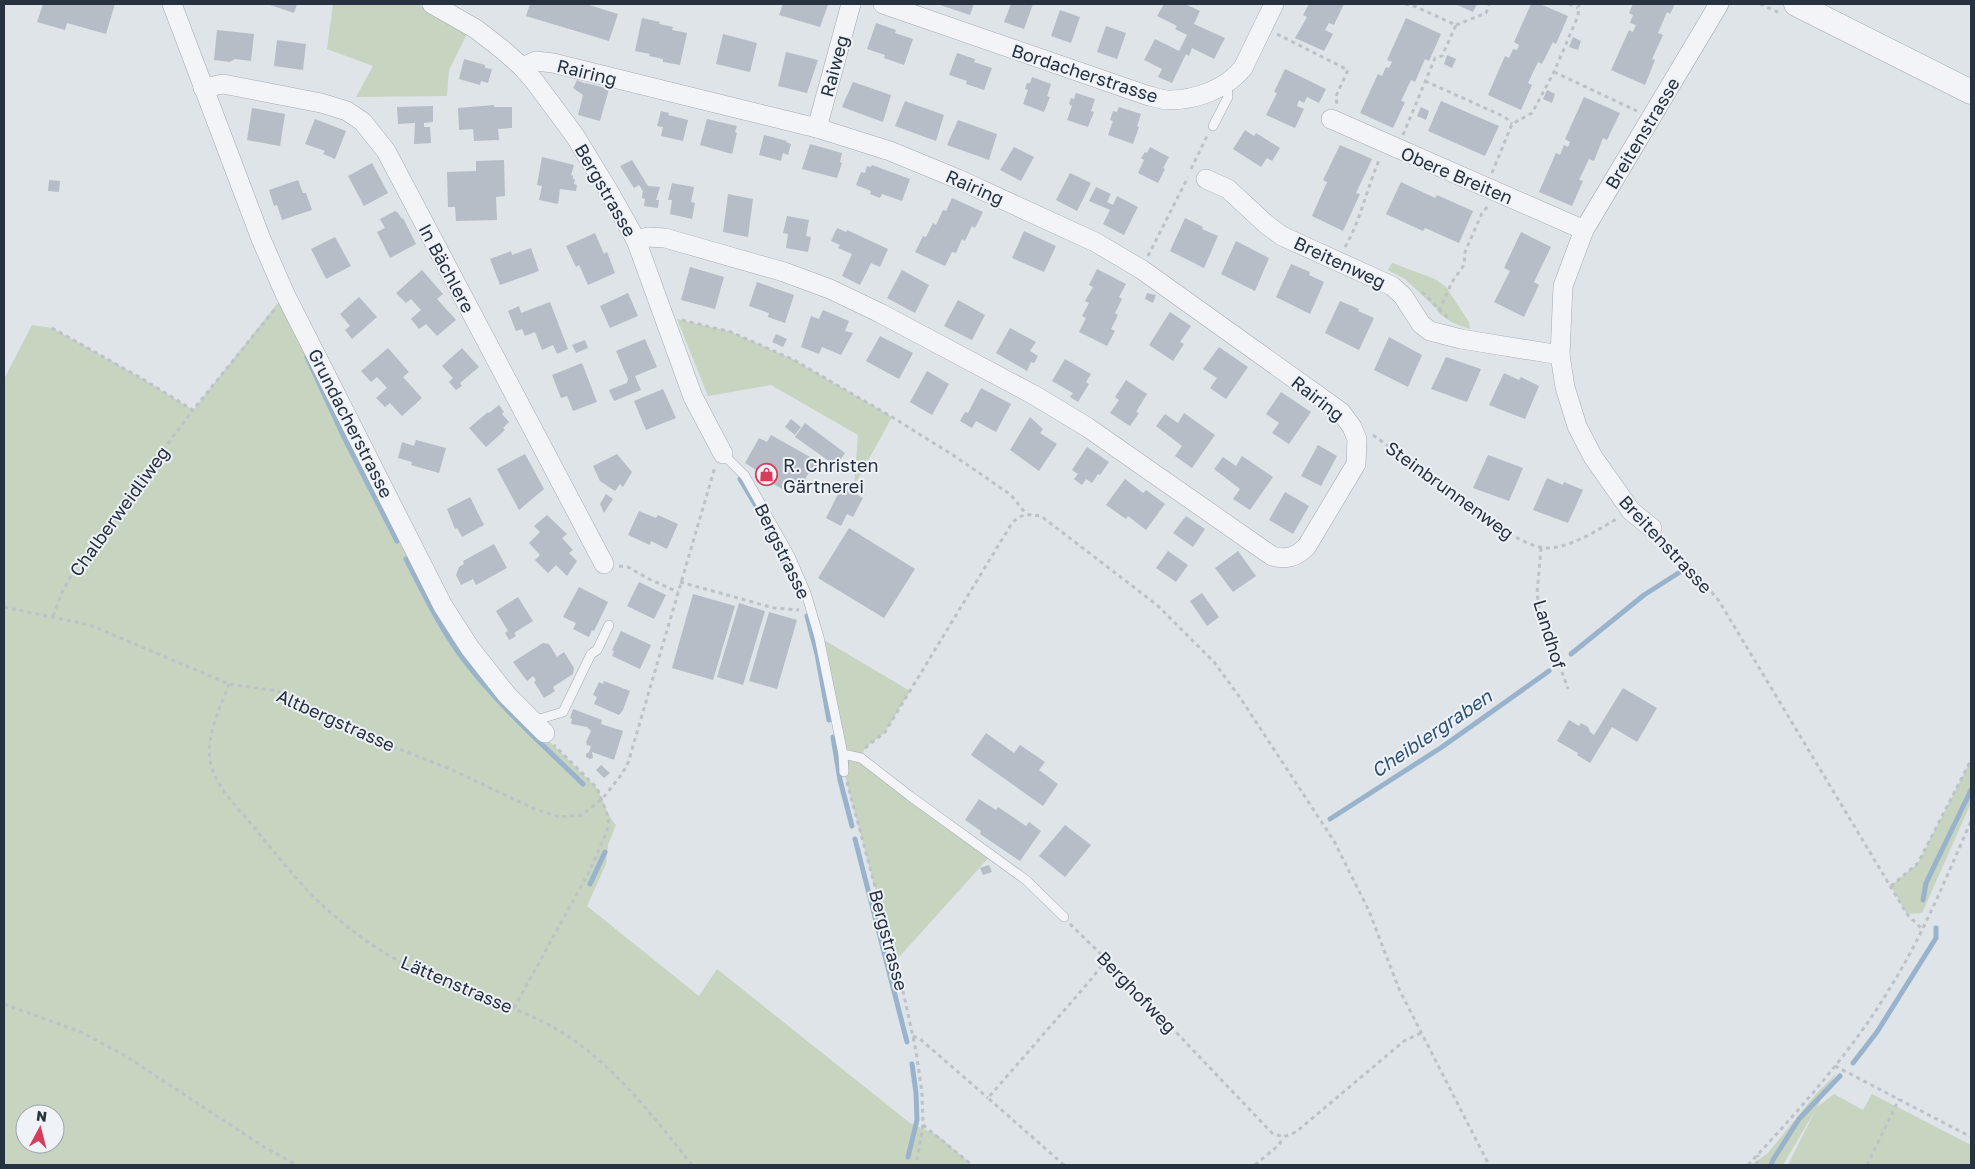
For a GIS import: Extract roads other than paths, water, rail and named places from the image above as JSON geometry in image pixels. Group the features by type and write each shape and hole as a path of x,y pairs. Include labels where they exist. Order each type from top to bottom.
{"street":[{"name":"Grundacherstrasse","path":"172,4 261,239 285,294 443,606 470,648 507,695 539,727"},
{"name":"Bergstrasse","path":"432,4 476,30 522,67 575,136 636,240 693,397 723,454"},
{"name":"Raiweg","path":"817,128 851,4"},
{"name":"Bordacherstrasse","path":"883,4 1146,95 1169,100 1198,97 1227,84 1244,68 1274,4"},
{"name":"Breitenstrasse","path":"1652,528 1631,511 1593,457 1577,426 1565,387 1560,355 1563,286 1584,230 1719,4"},
{"path":"1796,4 1971,92"},
{"name":"Rairing","path":"522,67 536,61 553,63 817,128 862,141 919,162 1095,242 1140,269 1341,412 1352,427 1357,439 1356,464 1306,546 1291,557 1272,556 1088,428 1034,395 880,313 830,289 784,272 664,238 648,237 636,240"},
{"name":"In Bächlere","path":"203,88 223,84 320,103 347,111 363,122 386,152 604,564"},
{"name":"Obere Breiten","path":"1335,121 1397,149 1488,195 1584,230"},
{"name":"Breitenweg","path":"1206,178 1228,189 1267,225 1282,236 1392,286 1403,296 1421,324 1430,331 1461,339 1560,355"}],"lane":[{"path":"1213,126 1228,97 1227,84"},
{"name":"Bergstrasse","path":"723,454 745,476 790,556 810,607 819,637 844,772"},
{"path":"539,727 563,712 591,654 597,650 609,625"},
{"path":"842,754 860,758 1026,880 1064,917"}],"waterway":[{"path":"307,357 343,435 397,541"},
{"path":"740,479 768,526 800,598"},
{"path":"406,559 432,609 461,656 519,722 583,784"},
{"name":"Cheiblergraben","path":"1571,654 1644,595 1680,572"},
{"path":"807,616 817,654 829,720"},
{"name":"Cheiblergraben","path":"1330,819 1442,747 1549,671"},
{"path":"833,737 840,780 852,826"},
{"path":"1923,900 1926,883 1971,790"},
{"path":"855,839 907,1042"},
{"path":"590,884 605,852"},
{"path":"1853,1063 1877,1032 1936,938 1936,928"},
{"path":"908,1157 917,1120 912,1064"},
{"path":"1771,1165 1799,1119 1840,1076"}],"place":[{"name":"R. Christen Gärtnerei","path":"767,475"}]}
